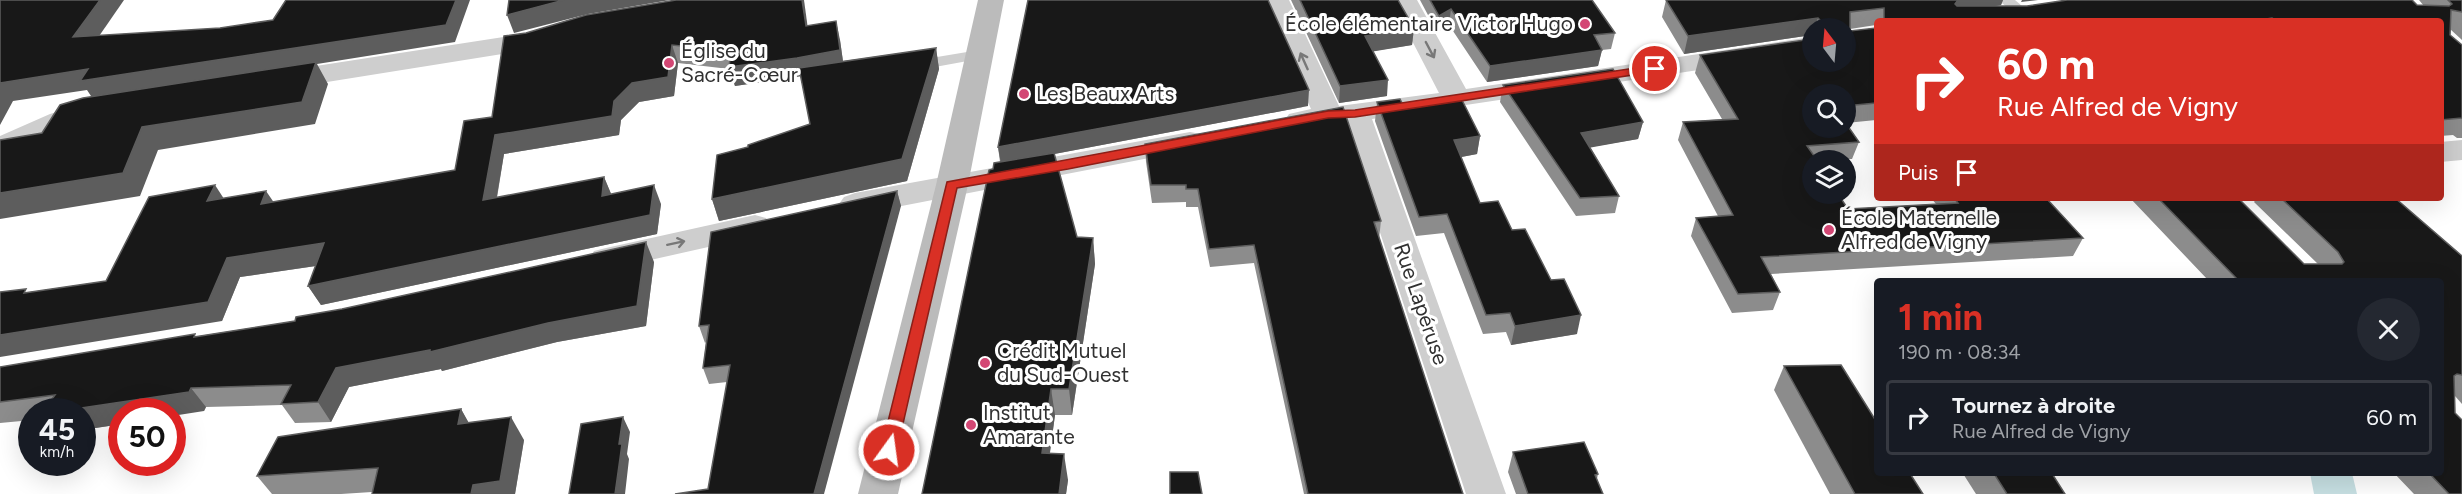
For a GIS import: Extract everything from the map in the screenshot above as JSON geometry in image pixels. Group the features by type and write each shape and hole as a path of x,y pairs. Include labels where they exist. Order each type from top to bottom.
{"main road":[{"path":"878,494 992,0"}],"street":[{"name":"Rue Lapéruse","path":"1276,0 1342,114 1486,494"},
{"path":"1404,0 1458,99"},
{"path":"256,84 533,41 566,31"},
{"path":"1271,125 1802,47"},
{"path":"0,147 61,120 117,106"},
{"path":"824,211 1215,136"},
{"path":"2444,152 2462,150"},
{"path":"584,264 778,221"}],"lane":[{"path":"898,68 980,55"}],"water":[{"path":"2311,476 2353,476 2357,494 2314,494"}],"building":[{"path":"0,0 100,0 73,37 220,28 273,20 286,0 456,0 446,25 80,81 88,69 0,83"},
{"path":"509,0 564,0 507,15"},
{"path":"676,0 802,0 806,26 836,21 840,50 729,67 731,51 672,45 668,77 632,83 614,101 612,116 495,135 483,200 604,177 602,196 654,185 650,215 308,286 324,243 227,258 208,302 0,335 0,292 26,289 24,293 106,281 149,197 215,185 207,201 266,191 261,204 455,170 464,121 492,117 504,36 526,33 586,15"},
{"path":"1028,0 1268,0 1309,90 998,147"},
{"path":"1300,0 1398,0 1414,28 1365,36 1388,80 1340,86"},
{"path":"1430,0 1592,0 1615,33 1594,35 1602,50 1490,66 1451,9 1439,16"},
{"path":"1666,0 1958,0 1955,4 1957,6 2027,6 2067,0 2412,0 2417,5 2449,6 2452,4 2448,0 2462,0 2462,12 2451,10 2450,35 2462,45 2462,118 2444,120 2444,18 1884,18 1884,8 1850,12 1850,18 1802,18 1802,20 1688,36"},
{"path":"1874,28 1874,103 1856,105 1856,84 1802,84 1802,138 1856,138 1859,142 1807,146 1810,150 1802,150 1802,204 1845,204 1848,209 1958,203 1956,201 2049,201 2083,238 1761,257 1780,292 1738,294 1696,218 1733,215 1683,122 1738,119 1700,55 1802,40 1802,72 1856,72 1856,30"},
{"path":"936,48 902,159 712,199 717,155 748,147 748,145 810,124 799,68"},
{"path":"316,62 302,102 142,127 123,173 0,193 0,140 42,133 60,105 83,98"},
{"path":"1613,69 1643,122 1581,133 1619,196 1580,198 1503,85"},
{"path":"1460,96 1480,136 1454,140 1480,203 1498,201 1512,230 1525,229 1551,280 1564,279 1581,315 1515,326 1510,313 1486,315 1447,214 1419,217 1377,102 1400,99 1403,105"},
{"path":"1343,107 1381,221 1374,222 1463,494 1308,494 1254,245 1209,249 1198,189 1186,189 1186,185 1151,185 1145,144"},
{"path":"1054,153 1077,237 1093,238 1069,389 1051,389 1042,453 1064,454 1059,494 922,494 989,170 993,169 994,163"},
{"path":"897,191 814,494 675,494 708,489 730,365 703,368 709,325 699,326 711,232"},
{"path":"2161,201 2241,201 2304,264 2342,264 2344,262 2338,252 2284,201 2398,201 2462,256 2462,375 2454,376 2455,413 2462,420 2462,494 2449,494 2432,476 2444,476 2444,278 2236,278"},
{"path":"646,242 637,306 548,323 430,352 430,350 336,368 318,402 281,404 291,385 191,388 189,392 149,398 108,398 108,404 96,406 96,398 53,398 55,395 0,402 0,367 195,334 194,337 295,321 296,317 342,309"},
{"path":"1841,365 1874,418 1874,476 1912,476 1923,494 1855,494 1784,366"},
{"path":"461,409 458,424 511,417 500,481 473,485 471,494 372,494 378,468 257,476 278,437"},
{"path":"623,417 615,494 569,494 581,424"},
{"path":"1584,442 1598,474 1595,475 1603,494 1528,494 1513,452"},
{"path":"1170,472 1198,472 1202,494 1170,494"},
{"path":"1996,476 2054,476 2065,494 2007,494"}],"place":[{"name":"École élémentaire Victor Hugo","path":"1585,24"},
{"name":"Église du Sacré-Cœur","path":"669,63"},
{"name":"Les Beaux Arts","path":"1024,94"},
{"name":"École Maternelle Alfred de Vigny","path":"1829,230"},
{"name":"Crédit Mutuel du Sud-Ouest","path":"985,363"},
{"name":"Institut Amarante","path":"971,425"}],"route":[{"path":"889,450 951,185 1068,165 1328,114 1355,113 1655,69"}]}
